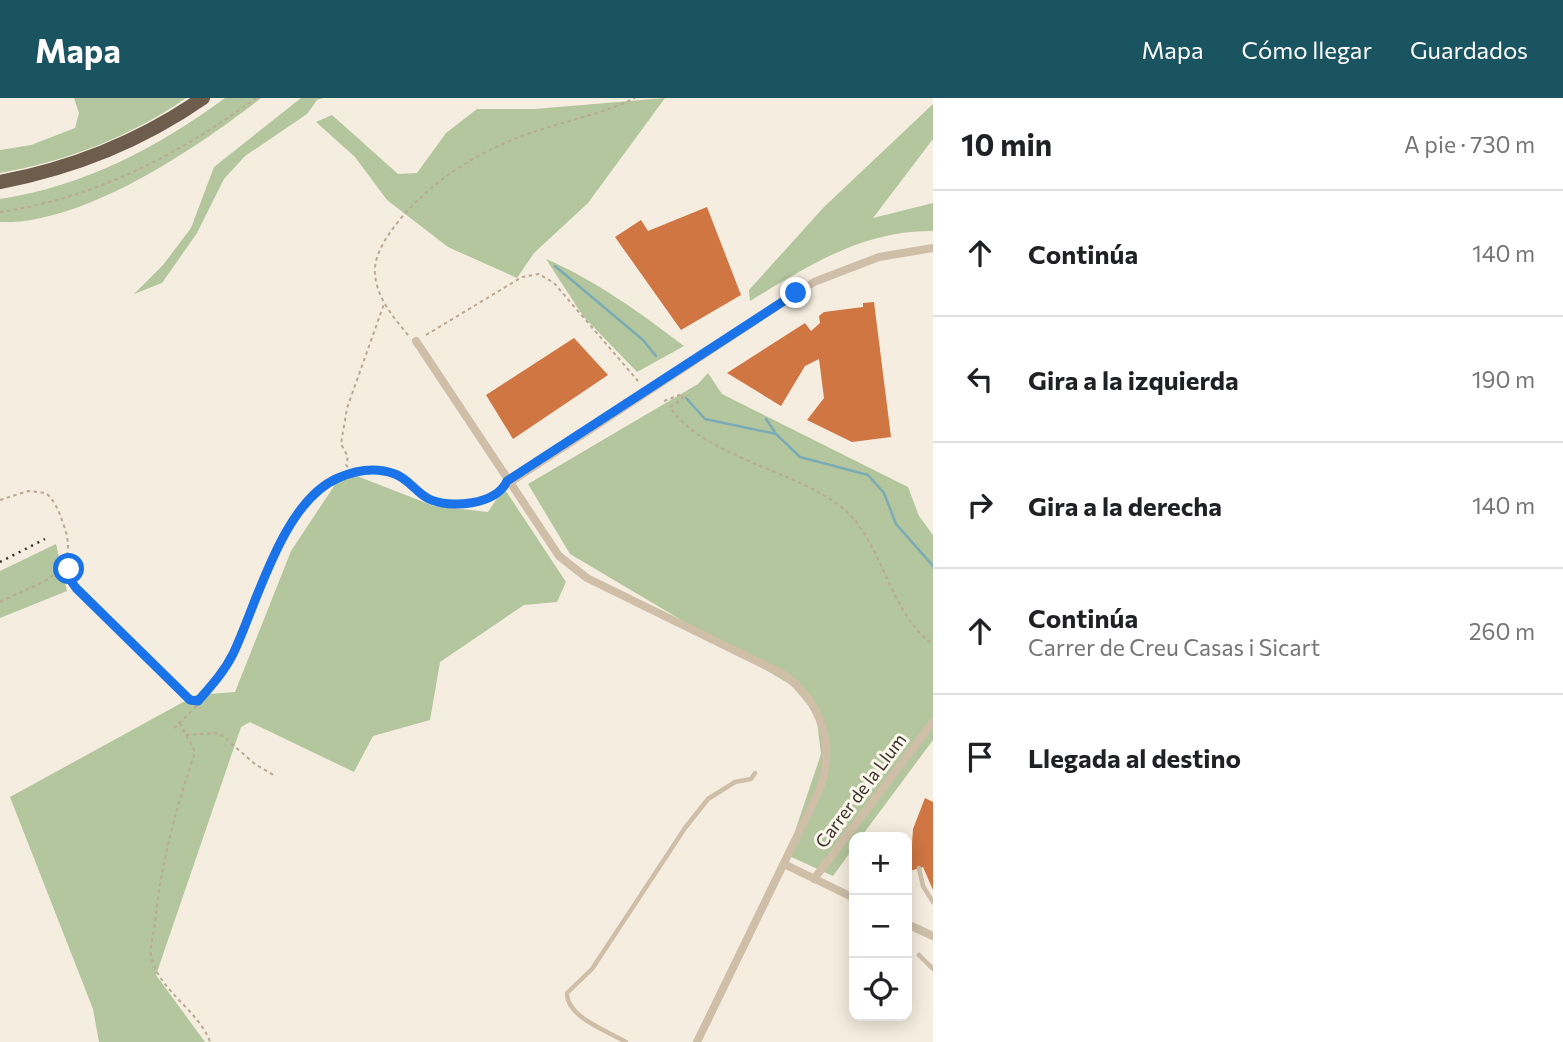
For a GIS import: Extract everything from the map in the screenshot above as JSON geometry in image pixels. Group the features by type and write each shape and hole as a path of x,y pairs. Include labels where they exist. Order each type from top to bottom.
{"highway":[{"path":"0,185 126,143 203,98"}],"street":[{"path":"506,484 814,282 879,257 933,248"},
{"path":"416,341 506,484 549,545 570,567 792,680 808,698 824,732 826,766 819,791 697,1042"},
{"name":"Carrer de la Llum","path":"814,879 933,722"},
{"path":"784,864 849,896"},
{"path":"912,926 933,936"}],"lane":[{"path":"626,1042 575,1012 567,999 567,993 592,969 685,828 708,799 735,782 751,779 755,773"},
{"path":"919,868 923,886 933,902"},
{"path":"919,955 933,969"}],"path":[{"path":"0,212 72,198 118,180 204,134 256,98"},
{"path":"416,341 412,341 384,303 375,280 374,267 380,250 409,207 482,153 537,131 607,111 635,98"},
{"path":"426,335 522,277 539,274 554,283 639,382"},
{"path":"353,472 346,465 348,457 341,444 347,408 384,303"},
{"path":"664,401 682,394 683,398 670,407 692,432 815,492 848,513 913,626 933,644"},
{"path":"174,728 215,681 234,650 266,570 286,534 309,499 334,479 363,470 392,473 408,480 429,499 465,503 481,500 506,484"},
{"path":"0,499 28,491 50,496 67,533 71,581 76,588 190,700 198,701"},
{"path":"0,602 58,573 68,561"},
{"path":"180,723 195,752 172,820 158,894 151,955 166,984 190,1008 211,1042"},
{"path":"185,735 219,733 275,776"}],"green space":[{"path":"74,98 186,98 143,124 97,146 49,162 0,173 0,150 31,145 75,128 79,113"},
{"path":"225,98 261,98 205,139 138,180 67,211 32,220 0,222 0,199 61,185 90,175 146,149"},
{"path":"301,98 323,98 317,100 307,114 245,156 224,179 197,233 162,283 134,294 163,265 191,228 214,167"},
{"path":"665,98 588,203 534,253 517,278 448,247 387,200 355,157 316,122 332,115 398,174 417,173 446,133 477,109 535,109"},
{"path":"933,104 933,139 873,218 933,203 933,231 907,232 860,243 815,263 750,301 749,290 824,207"},
{"path":"546,259 600,287 684,346 637,372 583,316"},
{"path":"708,373 722,394 908,487 919,516 933,535 933,740 865,832 849,832 849,854 833,876 787,855 821,754 816,714 791,685 570,554 528,484 698,384"},
{"path":"344,471 434,506 488,512 504,488 566,582 557,602 524,605 440,662 430,720 373,736 354,772 250,722 241,727 156,975 205,1042 99,1042 93,1009 10,797 196,695 235,692 291,551"},
{"path":"56,544 67,591 0,618 0,571"}],"building":[{"path":"707,207 741,295 681,330 615,237 641,220 648,231"},
{"path":"874,302 891,437 852,442 807,420 824,398 819,359 805,366 781,406 727,373 805,323 811,331 820,323 819,316 824,312 863,307 863,303"},
{"path":"574,338 608,375 513,439 486,395"},
{"path":"925,798 933,802 933,890 923,867 912,870 913,829"}],"waterway":[{"path":"555,266 643,340 656,356"},
{"path":"686,398 705,419 776,434 800,457 868,475 884,493 896,524 933,566"},
{"path":"766,419 776,434"}],"railway":[{"path":"0,562 45,539"}],"route":[{"path":"69,569 69,576 76,588 190,700 198,701 226,667 266,570 286,534 309,499 334,479 363,470 392,473 408,480 429,499 465,503 481,500 495,494 507,481 796,293"}]}
